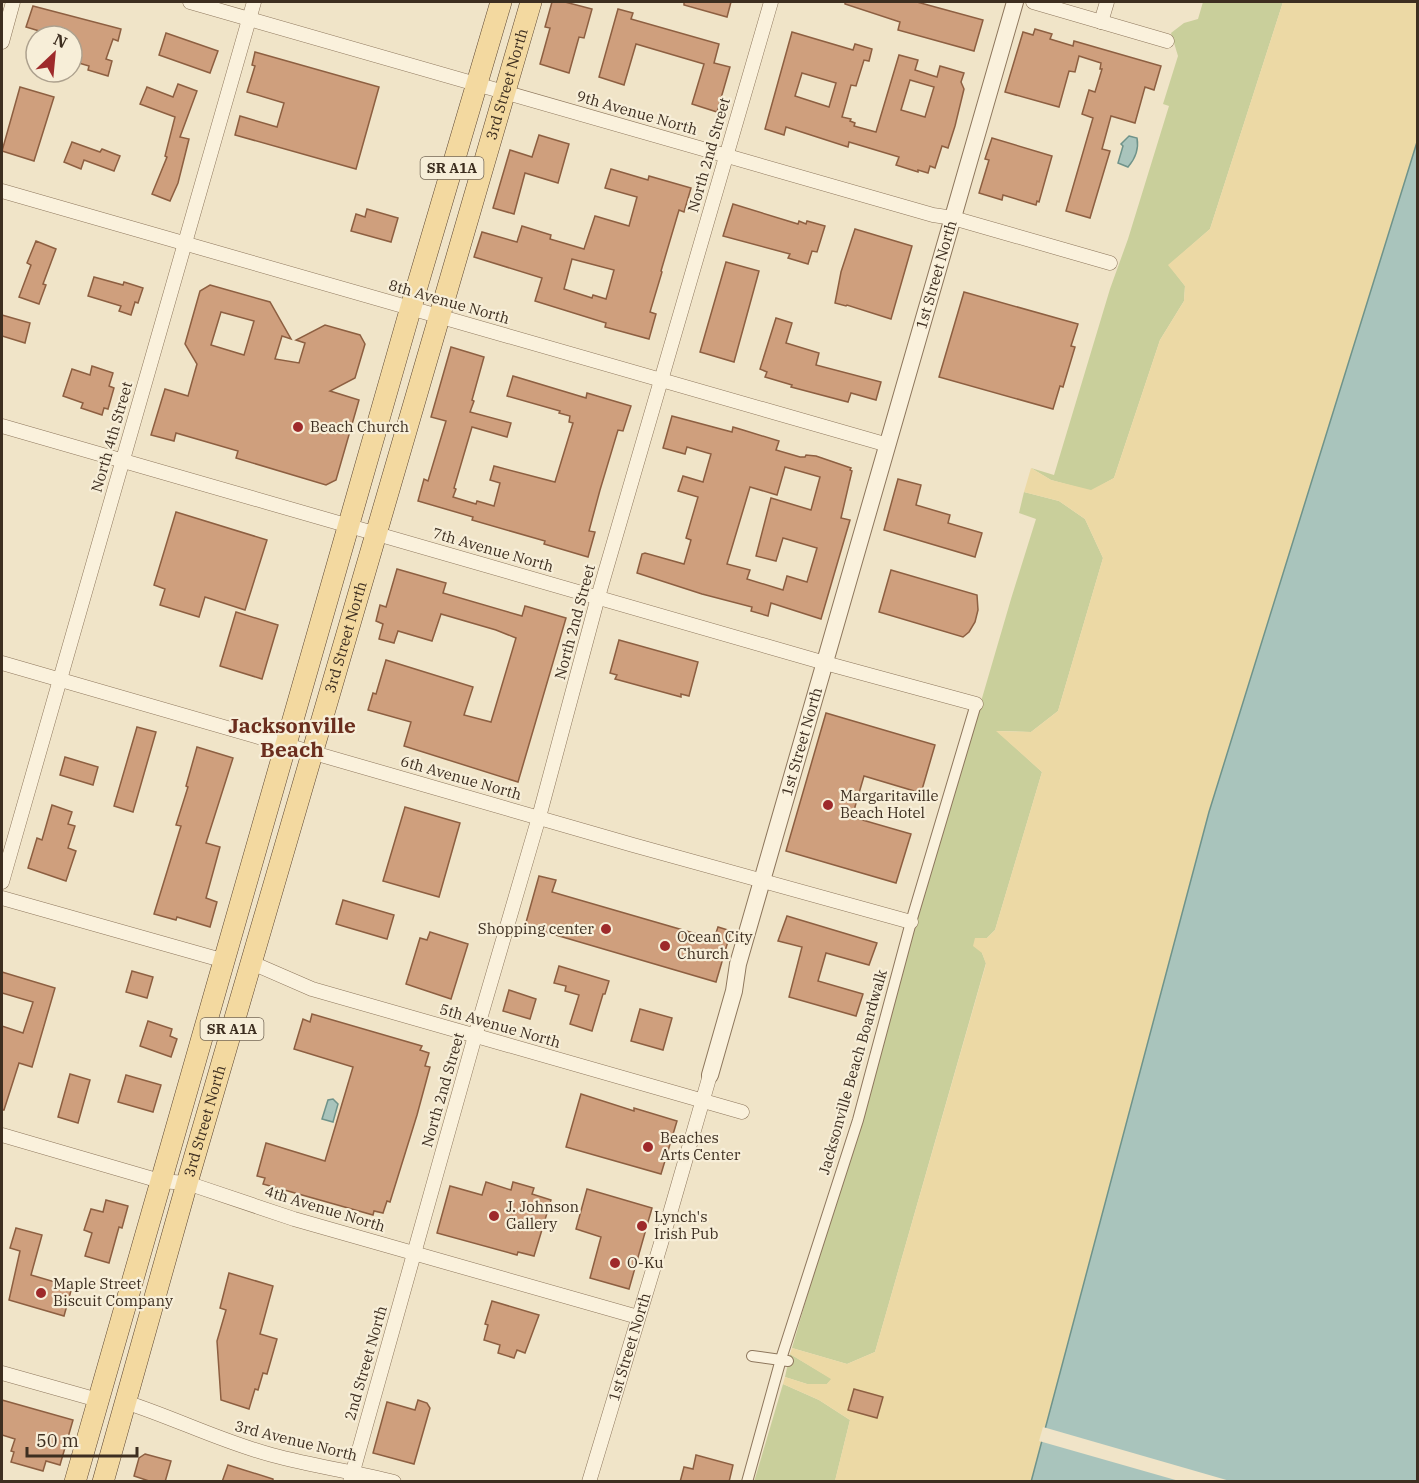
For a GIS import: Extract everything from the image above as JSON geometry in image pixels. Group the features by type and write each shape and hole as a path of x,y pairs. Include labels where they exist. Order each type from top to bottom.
{"main road":[{"name":"3rd Street North","path":"75,1482 411,307 501,2"},
{"name":"3rd Street North","path":"103,1482 187,1183 531,2"}],"street":[{"path":"2,42 13,2"},
{"name":"9th Avenue North","path":"190,2 933,215 954,218 1110,263"},
{"name":"North 4th Street","path":"2,882 254,2"},
{"name":"North 2nd Street","path":"414,1253 539,818 598,597 771,2"},
{"name":"1st Street North","path":"590,1482 710,1075 734,991 738,964 1015,2"},
{"path":"1033,2 1167,41"},
{"path":"1101,22 1107,2"},
{"name":"8th Avenue North","path":"2,190 888,445"},
{"name":"7th Avenue North","path":"2,426 825,663 976,704"},
{"name":"6th Avenue North","path":"2,663 286,743 539,818 911,922"},
{"name":"Jacksonville Beach Boardwalk","path":"747,1482 858,1120 911,922 976,704"},
{"path":"2,898 225,961"},
{"name":"5th Avenue North","path":"252,963 312,989 742,1112"},
{"name":"4th Avenue North","path":"2,1135 160,1181 187,1183 294,1219 638,1317"},
{"name":"2nd Street North","path":"351,1477 414,1253"},
{"path":"752,1356 785,1360"},
{"path":"2,1373 98,1400"},
{"name":"3rd Avenue North","path":"125,1402 155,1411 224,1440 273,1456 351,1477 394,1482"}],"green space":[{"path":"1203,2 1283,2 1210,229 1169,265 1185,286 1184,301 1160,340 1114,478 1091,491 1051,480 1031,468 1054,475 1110,289 1169,106 1163,104 1178,56 1171,33 1184,23 1198,19"},
{"path":"1024,492 1059,501 1085,519 1103,558 1058,711 1031,732 997,731 1042,772 995,930 987,938 982,953 986,963 875,1352 847,1364 792,1348 1036,519 1019,513"},
{"path":"790,1354 832,1379 827,1384 807,1384 785,1377"},
{"path":"783,1384 819,1400 850,1420 835,1481 754,1482"}],"sand":[{"path":"1283,2 1417,2 1417,142 1209,811 1031,1481 835,1481 850,1420 819,1400 783,1384 785,1377 807,1384 827,1384 831,1379 790,1354 792,1348 847,1364 875,1352 986,964 982,953 973,946 975,938 987,938 995,930 1042,772 996,731 1031,732 1058,711 1103,558 1085,519 1059,501 1024,492 1031,468 1051,480 1091,490 1114,478 1160,340 1184,301 1185,286 1168,265 1210,229"}],"water":[{"path":"1129,136 1137,138 1137,150 1128,167 1118,163 1123,146 1121,144"},
{"path":"1417,142 1417,1481 1031,1482 1209,812"},
{"path":"333,1099 338,1104 333,1122 322,1119 328,1100"}],"pier":[{"path":"1043,1427 1230,1481 1179,1481 1039,1441"}],"building":[{"path":"552,2 565,2 592,9 584,38 579,37 569,73 540,64 550,28 545,27"},
{"path":"684,2 731,2 727,17 684,5"},
{"path":"845,2 917,2 983,20 974,51 898,30 900,22 845,4"},
{"path":"33,6 121,29 118,41 113,39 106,59 112,61 108,76 88,70 89,66 84,65 84,24 27,24"},
{"path":"618,9 633,13 631,19 719,44 714,63 730,67 717,112 692,104 704,64 636,44 624,85 599,77"},
{"path":"1035,29 1052,34 1050,39 1073,46 1074,41 1161,66 1154,90 1145,87 1135,123 1111,116 1102,149 1110,151 1090,218 1066,211 1093,118 1082,114 1089,90 1095,92 1102,69 1100,69 1101,63 1079,56 1075,72 1069,71 1059,107 1005,92 1023,32 1033,35"},
{"path":"792,32 853,50 855,44 872,49 869,61 864,60 856,86 851,85 842,117 851,119 850,121 855,123 854,126 876,132 899,55 918,60 915,70 937,77 940,66 964,73 961,82 964,89 948,148 942,146 935,168 930,166 928,173 896,165 899,157 849,142 848,147 786,127 784,135 765,129","holes":["802,73 836,83 829,107 795,96","910,80 934,87 925,117 901,110"]},
{"path":"166,33 218,51 210,73 159,55"},
{"path":"255,52 379,87 356,169 235,135 240,116 277,127 284,103 247,92 255,66 252,65"},
{"path":"178,84 197,91 180,137 189,139 178,183 170,201 152,194 167,157 165,156 175,117 140,104 147,87 173,97"},
{"path":"20,87 54,97 34,161 2,151"},
{"path":"539,135 569,144 558,183 525,173 514,214 493,208 510,150 532,157"},
{"path":"992,138 1052,156 1039,202 1037,201 1036,205 1003,195 1002,200 979,193 989,160 985,159"},
{"path":"72,142 120,156 114,171 84,160 81,169 64,162"},
{"path":"611,169 648,180 649,176 691,188 684,212 679,210 661,271 650,312 656,314 649,339 605,327 606,323 535,301 542,278 474,257 482,232 517,242 522,226 551,235 550,239 584,249 595,216 629,226 637,197 605,188","holes":["572,259 614,270 606,299 593,295 592,298 564,289"]},
{"path":"733,204 798,224 799,221 806,224 807,221 825,226 817,252 812,251 808,264 788,258 790,254 723,236"},
{"path":"367,209 398,218 391,242 351,231 356,214 365,217"},
{"path":"855,229 912,246 891,319 835,303 841,272"},
{"path":"36,241 56,249 43,284 46,285 39,304 19,297 31,265 27,263"},
{"path":"726,262 759,271 734,362 700,352"},
{"path":"94,277 143,288 131,315 119,311 121,306 88,296"},
{"path":"210,285 270,302 291,339 282,336 275,359 299,363 305,343 296,340 325,325 360,335 365,344 355,378 330,391 359,400 336,480 326,485 236,458 238,451 176,433 174,441 151,435 165,389 188,396 197,364 185,344 200,291","holes":["221,312 254,321 244,355 211,345"]},
{"path":"964,292 1078,324 1071,346 1075,347 1063,387 1060,386 1053,409 939,377"},
{"path":"2,315 30,323 25,343 2,336"},
{"path":"776,318 792,323 786,343 819,353 816,365 881,382 876,400 851,393 848,402 791,387 792,385 765,377 767,372 760,369"},
{"path":"451,347 484,357 470,412 511,423 507,437 472,427 453,497 476,504 477,501 494,506 500,483 490,480 494,466 555,482 573,423 569,422 570,416 559,413 560,411 507,396 513,376 586,398 587,393 631,406 623,431 618,430 600,490 589,531 595,532 588,557 544,544 545,541 472,520 473,517 418,501 424,479 428,481 446,421 431,417"},
{"path":"92,366 113,373 109,386 114,388 108,409 104,408 102,415 81,408 83,403 63,396 72,369 90,375"},
{"path":"672,416 732,432 733,427 779,441 776,450 800,457 816,456 851,468 841,518 850,520 821,619 771,603 768,616 751,611 752,607 637,573 642,554 645,553 684,564 691,540 686,538 698,497 678,491 683,476 703,482 711,454 687,447 685,454 663,448","holes":["785,467 820,477 811,510 771,498 756,556 776,561 783,538 817,548 807,582 787,576 783,590 747,579 750,570 727,564 750,487 777,495"]},
{"path":"898,479 921,485 916,505 950,515 948,523 982,533 975,557 884,530"},
{"path":"176,512 267,540 245,610 205,597 199,617 160,605 165,589 154,585"},
{"path":"397,569 446,583 443,593 522,616 525,606 566,618 518,782 404,746 411,722 368,710 373,693 376,694 386,660 473,687 464,715 491,722 516,638 441,614 432,641 398,631 394,643 379,639 383,624 376,621 380,605 386,607"},
{"path":"891,570 977,595 978,610 969,632 963,637 879,612"},
{"path":"236,612 278,625 262,679 220,666"},
{"path":"619,640 698,662 689,696 681,694 681,697 615,679 617,675 610,673"},
{"name":"Margaritaville Beach Hotel","path":"826,713 935,745 921,793 864,776 852,817 911,834 896,883 786,851"},
{"path":"137,727 156,732 133,812 114,806"},
{"path":"197,747 233,758 206,843 220,847 206,898 217,902 210,927 177,917 176,920 154,914 181,826 176,825"},
{"path":"65,757 98,767 93,785 60,775"},
{"path":"52,805 72,812 68,824 75,826 68,848 76,851 66,881 28,868 37,838 42,840"},
{"path":"405,807 460,823 439,897 383,881"},
{"name":"Shopping center","path":"539,876 556,880 552,892 714,939 718,927 731,931 716,982 525,926"},
{"path":"343,900 394,915 387,939 336,924"},
{"path":"787,916 877,943 869,965 826,953 818,981 863,994 856,1016 789,997 802,947 778,941"},
{"path":"430,932 468,944 451,999 406,984 420,938 427,940"},
{"path":"559,966 609,981 592,1031 570,1024 579,995 565,991 566,986 554,983"},
{"path":"132,971 153,977 147,998 126,992"},
{"path":"2,972 55,988 32,1067 19,1063 4,1110 2,1110 2,1026 23,1033 33,1002 2,993"},
{"path":"509,990 536,999 530,1019 503,1011"},
{"path":"640,1009 672,1018 663,1050 631,1041"},
{"path":"312,1014 422,1046 420,1050 429,1053 425,1066 430,1067 417,1115 390,1202 387,1201 383,1213 374,1211 373,1215 263,1184 265,1178 257,1176 266,1143 325,1161 353,1067 294,1049 303,1019 310,1022"},
{"path":"148,1021 172,1029 170,1036 177,1039 171,1057 140,1046"},
{"path":"70,1074 90,1080 78,1123 58,1117"},
{"path":"126,1075 161,1085 153,1112 118,1102"},
{"path":"581,1094 634,1111 634,1108 677,1121 661,1174 566,1147"},
{"name":"J. Johnson Gallery","path":"486,1182 511,1190 513,1182 534,1188 532,1194 551,1200 534,1256 518,1252 517,1255 437,1233 450,1186 482,1195"},
{"path":"587,1189 652,1208 629,1289 590,1278 601,1237 576,1229"},
{"path":"106,1200 128,1206 122,1228 119,1227 109,1263 85,1256 92,1233 84,1230 91,1209 103,1212"},
{"name":"Maple Street Biscuit Company","path":"16,1228 42,1235 31,1275 72,1287 64,1316 9,1300 20,1251 10,1248"},
{"path":"229,1273 273,1286 260,1334 277,1339 267,1374 263,1373 249,1409 221,1400 217,1341 226,1310 220,1308"},
{"path":"492,1301 539,1315 525,1353 517,1350 514,1358 498,1353 500,1345 484,1340 488,1325 485,1324"},
{"path":"854,1389 883,1397 877,1418 848,1410"},
{"path":"2,1400 73,1420 60,1465 46,1461 43,1471 11,1462 14,1452 11,1451 15,1439 2,1435"},
{"path":"418,1400 427,1403 430,1408 414,1464 373,1453 387,1402 415,1410"},
{"path":"145,1454 171,1461 165,1482 152,1482 134,1476 139,1458"},
{"path":"696,1455 733,1465 729,1482 680,1482 684,1467 693,1469"},
{"path":"228,1465 273,1479 273,1482 222,1482"}],"place":[{"name":"Beach Church","path":"298,427"},
{"name":"Margaritaville Beach Hotel","path":"828,805"},
{"name":"Shopping center","path":"606,929"},
{"name":"Ocean City Church","path":"665,946"},
{"name":"Beaches Arts Center","path":"648,1147"},
{"name":"J. Johnson Gallery","path":"494,1216"},
{"name":"Lynch's Irish Pub","path":"642,1226"},
{"name":"O-Ku","path":"615,1263"},
{"name":"Maple Street Biscuit Company","path":"41,1293"}],"district":[{"name":"Jacksonville Beach","path":"292,738"}]}
